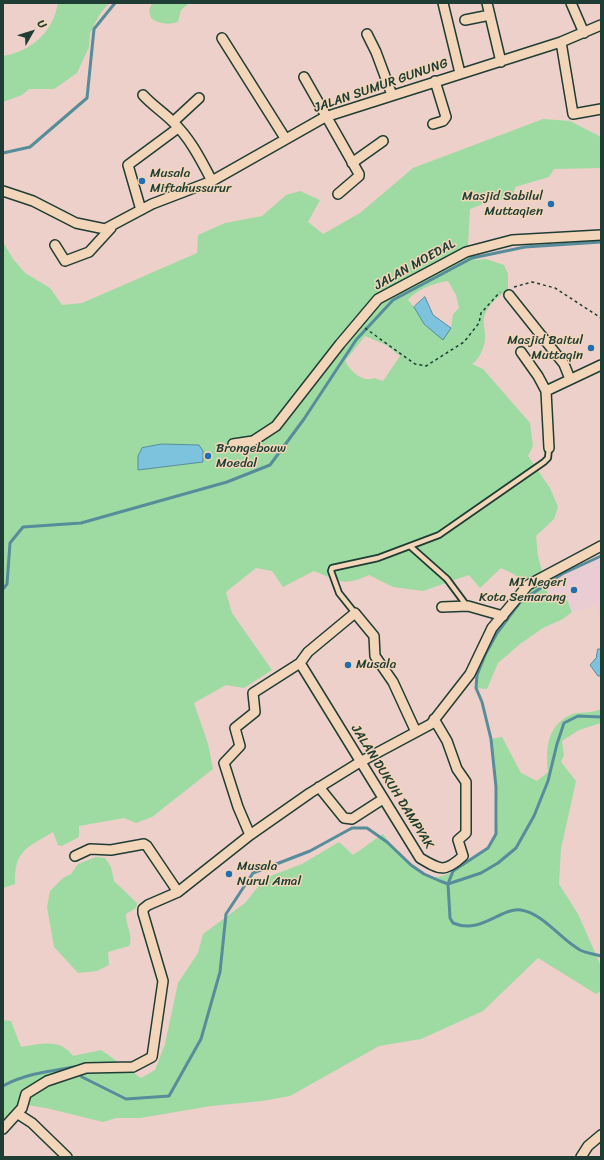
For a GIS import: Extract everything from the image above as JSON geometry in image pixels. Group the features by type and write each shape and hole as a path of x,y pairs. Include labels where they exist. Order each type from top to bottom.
{"street":[{"path":"443,3 460,73"},
{"path":"487,3 501,62"},
{"path":"570,3 584,33"},
{"path":"465,20 490,15"},
{"name":"JALAN SUMUR GUNUNG","path":"3,190 33,201 76,223 101,229 114,225 141,210 212,181 252,159 285,138 325,117 561,42 601,25"},
{"path":"368,34 392,95"},
{"path":"222,38 285,138"},
{"path":"561,42 574,116 601,109"},
{"path":"304,77 359,176 338,194"},
{"path":"433,124 443,121 446,117 435,81"},
{"path":"143,95 153,106 176,125 192,144 212,181"},
{"path":"141,210 128,164 176,125 198,98"},
{"path":"352,163 383,141"},
{"path":"55,245 65,261 89,252 114,225"},
{"name":"JALAN MOEDAL","path":"233,444 253,441 276,426 344,339 378,299 466,252 512,240 601,235"},
{"path":"507,292 564,364 570,379"},
{"path":"521,352 538,376 546,391 549,448"},
{"path":"546,391 601,364"},
{"path":"3,1129 18,1114 26,1094 47,1080 86,1068 133,1067 152,1057 164,981 144,909 148,905 178,892 250,834 319,787 360,762 431,724 470,674 492,628 528,585 601,546"},
{"path":"442,607 468,606 503,616"},
{"path":"250,834 238,807 224,762 240,746 235,728 254,712 253,693 300,663 308,652 355,613 374,636 375,656 393,682 416,732"},
{"name":"JALAN DUKUH DAMPYAK","path":"300,663 420,858 437,868 452,867 463,856 458,840 466,833 466,782 457,769 447,741 434,720"},
{"path":"319,787 347,820 352,819 383,799"},
{"path":"75,856 90,849 111,850 144,844 147,846 178,892"},
{"path":"18,1114 32,1123 67,1157"},
{"path":"581,1157 588,1146 601,1135"}],"lane":[{"path":"355,613 339,593 332,568 371,560 439,536 544,462 548,458 549,448"},
{"path":"411,547 447,579 468,606"}],"path":[{"path":"364,327 415,364 426,366 464,342 478,324 481,313 498,293 507,292 532,282 541,283 566,294 601,318"}],"shaded area":[{"name":"MI Negeri Kota Semarang","path":"601,556 601,617 595,605 572,612 567,600 548,595 546,585 562,574"}],"green space":[{"path":"58,3 109,3 100,14 90,33 89,47 77,73 54,89 29,89 22,95 3,102 3,56 23,50 40,38 51,23"},
{"path":"152,3 189,3 181,10 178,22 167,24 157,22 151,18 149,10"},
{"path":"543,119 570,121 601,137 601,168 554,169 549,177 515,187 513,198 491,201 470,209 468,245 475,260 486,259 504,265 508,274 508,290 493,302 485,315 484,343 479,357 472,364 483,369 530,423 533,446 528,456 550,488 558,507 554,519 536,536 538,556 548,594 567,600 572,612 563,619 543,628 520,644 498,663 487,689 476,688 477,675 485,655 479,646 504,625 512,616 522,596 522,586 517,577 512,573 501,568 480,588 469,575 423,591 393,587 369,575 347,582 336,580 314,571 283,587 272,571 256,568 226,592 232,613 272,670 244,688 226,685 194,703 208,744 213,769 152,817 136,823 124,818 79,826 79,837 62,846 58,845 53,832 24,851 17,864 15,884 3,888 3,242 13,259 25,273 50,288 62,305 82,303 197,253 198,235 225,223 262,216 286,195 300,191 320,200 308,222 323,234 360,213 413,168","holes":["448,281 456,295 459,308 453,314 451,328 424,324 408,300 426,287","365,336 386,345 400,356 383,381 374,378 366,379 357,375 350,369 345,361","203,451 203,462 153,468"]},
{"path":"601,709 601,723 579,730 562,741 564,755 561,762 576,781 561,849 559,884 578,914 601,966 601,991 596,994 538,958 483,1011 421,1039 379,1046 290,1096 262,1101 211,1106 140,1118 116,1118 103,1122 46,1108 20,1104 8,1118 3,1119 3,1020 11,1021 21,1047 56,1044 68,1050 73,1056 101,1050 141,1078 155,1070 165,1044 178,983 198,953 203,934 245,903 265,878 302,864 339,842 353,855 383,834 410,865 424,875 435,877 452,872 486,849 492,842 496,833 498,812 491,739 502,737 521,773 537,781 548,772 547,755 549,739 556,726 570,715"},
{"path":"96,857 105,858 111,867 114,881 137,903 136,908 126,914 130,934 129,946 108,952 109,965 97,971 78,973 54,947 47,907 50,891 63,878 71,874 78,864"}],"water":[{"path":"425,297 433,315 451,328 443,340 424,324 414,307"},
{"path":"162,444 199,445 203,451 203,462 138,470 138,456 142,448"},
{"path":"598,649 601,649 601,676 598,676 590,665 596,658"}],"waterway":[{"path":"3,153 30,147 87,98 94,29 115,3"},
{"path":"3,589 7,584 10,543 23,527 81,523 227,482 270,465 304,419 356,340 393,300 472,258 525,247 601,242"},
{"path":"601,556 562,574 521,601 497,633 485,655 477,675 476,688 482,702 491,739 496,787 496,834 488,848 453,871 448,884 450,918 453,923 463,926 473,926 506,912 521,910 537,916 580,950 601,956"},
{"path":"3,1086 28,1076 74,1067 82,1077 126,1099 169,1096 201,1039 220,972 226,914 253,873 310,851 352,828 367,828 387,842 411,865 424,874 448,884 481,873 498,863 516,848 534,816 548,781 564,723 578,716 601,717"}],"place":[{"name":"Musala Miftahussurur","path":"142,181"},
{"name":"Masjid Sabilul Muttaqien","path":"551,204"},
{"name":"Masjid Baitul Muttaqin","path":"591,348"},
{"name":"Brongebouw Moedal","path":"208,456"},
{"name":"MI Negeri Kota Semarang","path":"574,590"},
{"name":"Musala","path":"348,665"},
{"name":"Musala Nurul Amal","path":"229,874"}]}
